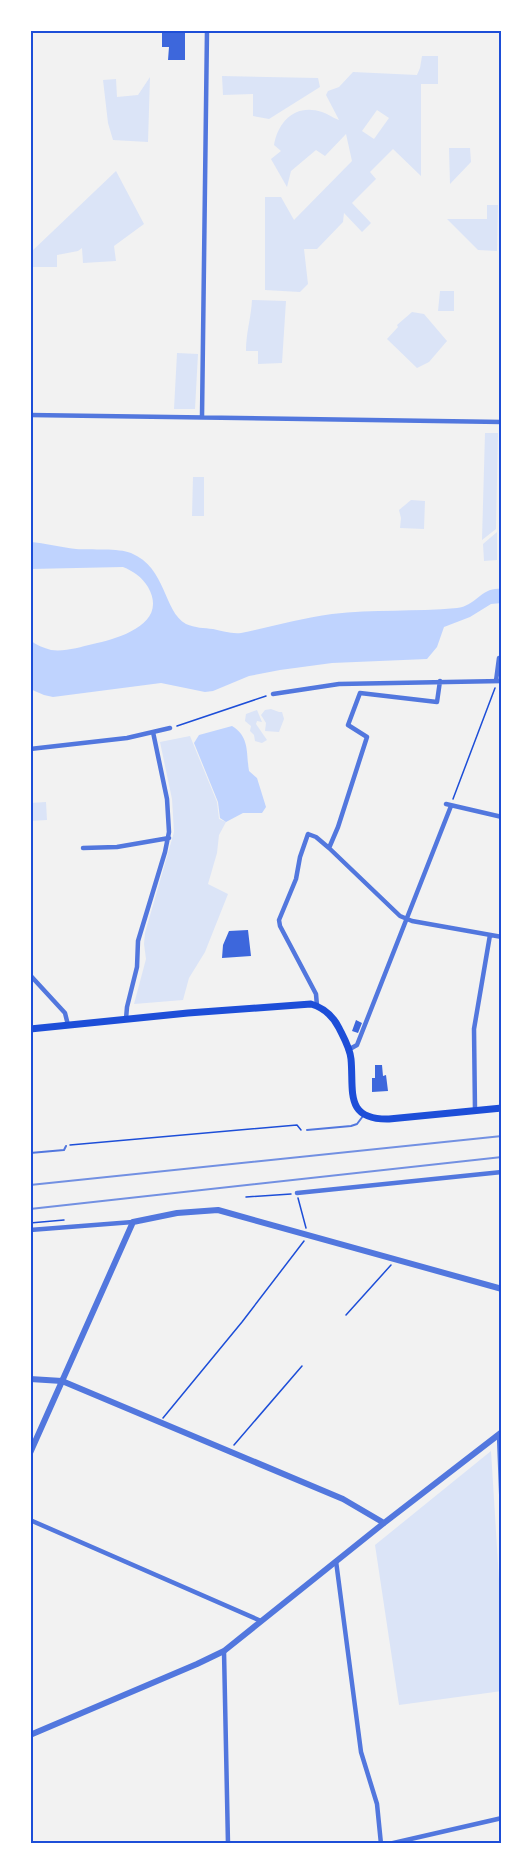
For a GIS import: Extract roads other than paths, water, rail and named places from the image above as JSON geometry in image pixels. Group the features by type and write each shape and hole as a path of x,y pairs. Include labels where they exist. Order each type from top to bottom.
{"main road":[{"path":"30,1029 297,1005 317,1006 332,1016 348,1050 351,1059 353,1101 365,1115 376,1119 389,1119 502,1108"}],"street":[{"path":"202,417 207,30"},
{"path":"30,415 502,422"},
{"path":"273,694 339,684 499,681 499,658"},
{"path":"328,848 338,827 367,737 348,725 360,693 437,702 440,681"},
{"path":"30,749 108,740 170,728"},
{"path":"126,1019 137,968 138,941 169,838 170,824 153,732"},
{"path":"348,1050 357,1045 449,805 502,817"},
{"path":"317,1006 316,994 279,923 296,879 300,856 308,834 316,837 395,913 406,919 502,937"},
{"path":"83,848 117,847 169,838"},
{"path":"475,1111 474,1029 490,935"},
{"path":"30,975 65,1012 68,1025"},
{"path":"297,1193 502,1172"},
{"path":"30,1230 133,1222 177,1213 218,1210 306,1237 502,1289"},
{"path":"30,1453 133,1222"},
{"path":"30,1379 62,1381 343,1499 384,1523"},
{"path":"500,1433 502,1515"},
{"path":"30,1735 224,1651 500,1433"},
{"path":"30,1520 261,1621"},
{"path":"336,1561 361,1752 376,1804 381,1844"},
{"path":"224,1651 228,1844"},
{"path":"389,1844 502,1818"}],"lane":[{"path":"308,1130 351,1126 357,1124 365,1115"},
{"path":"30,1153 64,1150 66,1146"}],"water":[{"path":"30,542 76,549 131,553 152,569 173,610 186,624 230,633 241,633 332,614 457,608 495,589 502,589 502,603 491,604 470,617 444,627 437,647 427,659 332,663 280,670 249,676 205,692 161,683 53,697 30,689 30,640 51,650 62,650 116,638 147,620 152,611 153,600 143,580 134,572 123,567 30,569"},
{"path":"232,726 242,735 249,771 257,778 266,807 262,813 243,813 226,822 220,818 218,802 194,743 199,735"}],"railway":[{"path":"30,1185 502,1136"},
{"path":"30,1209 502,1157"}]}
